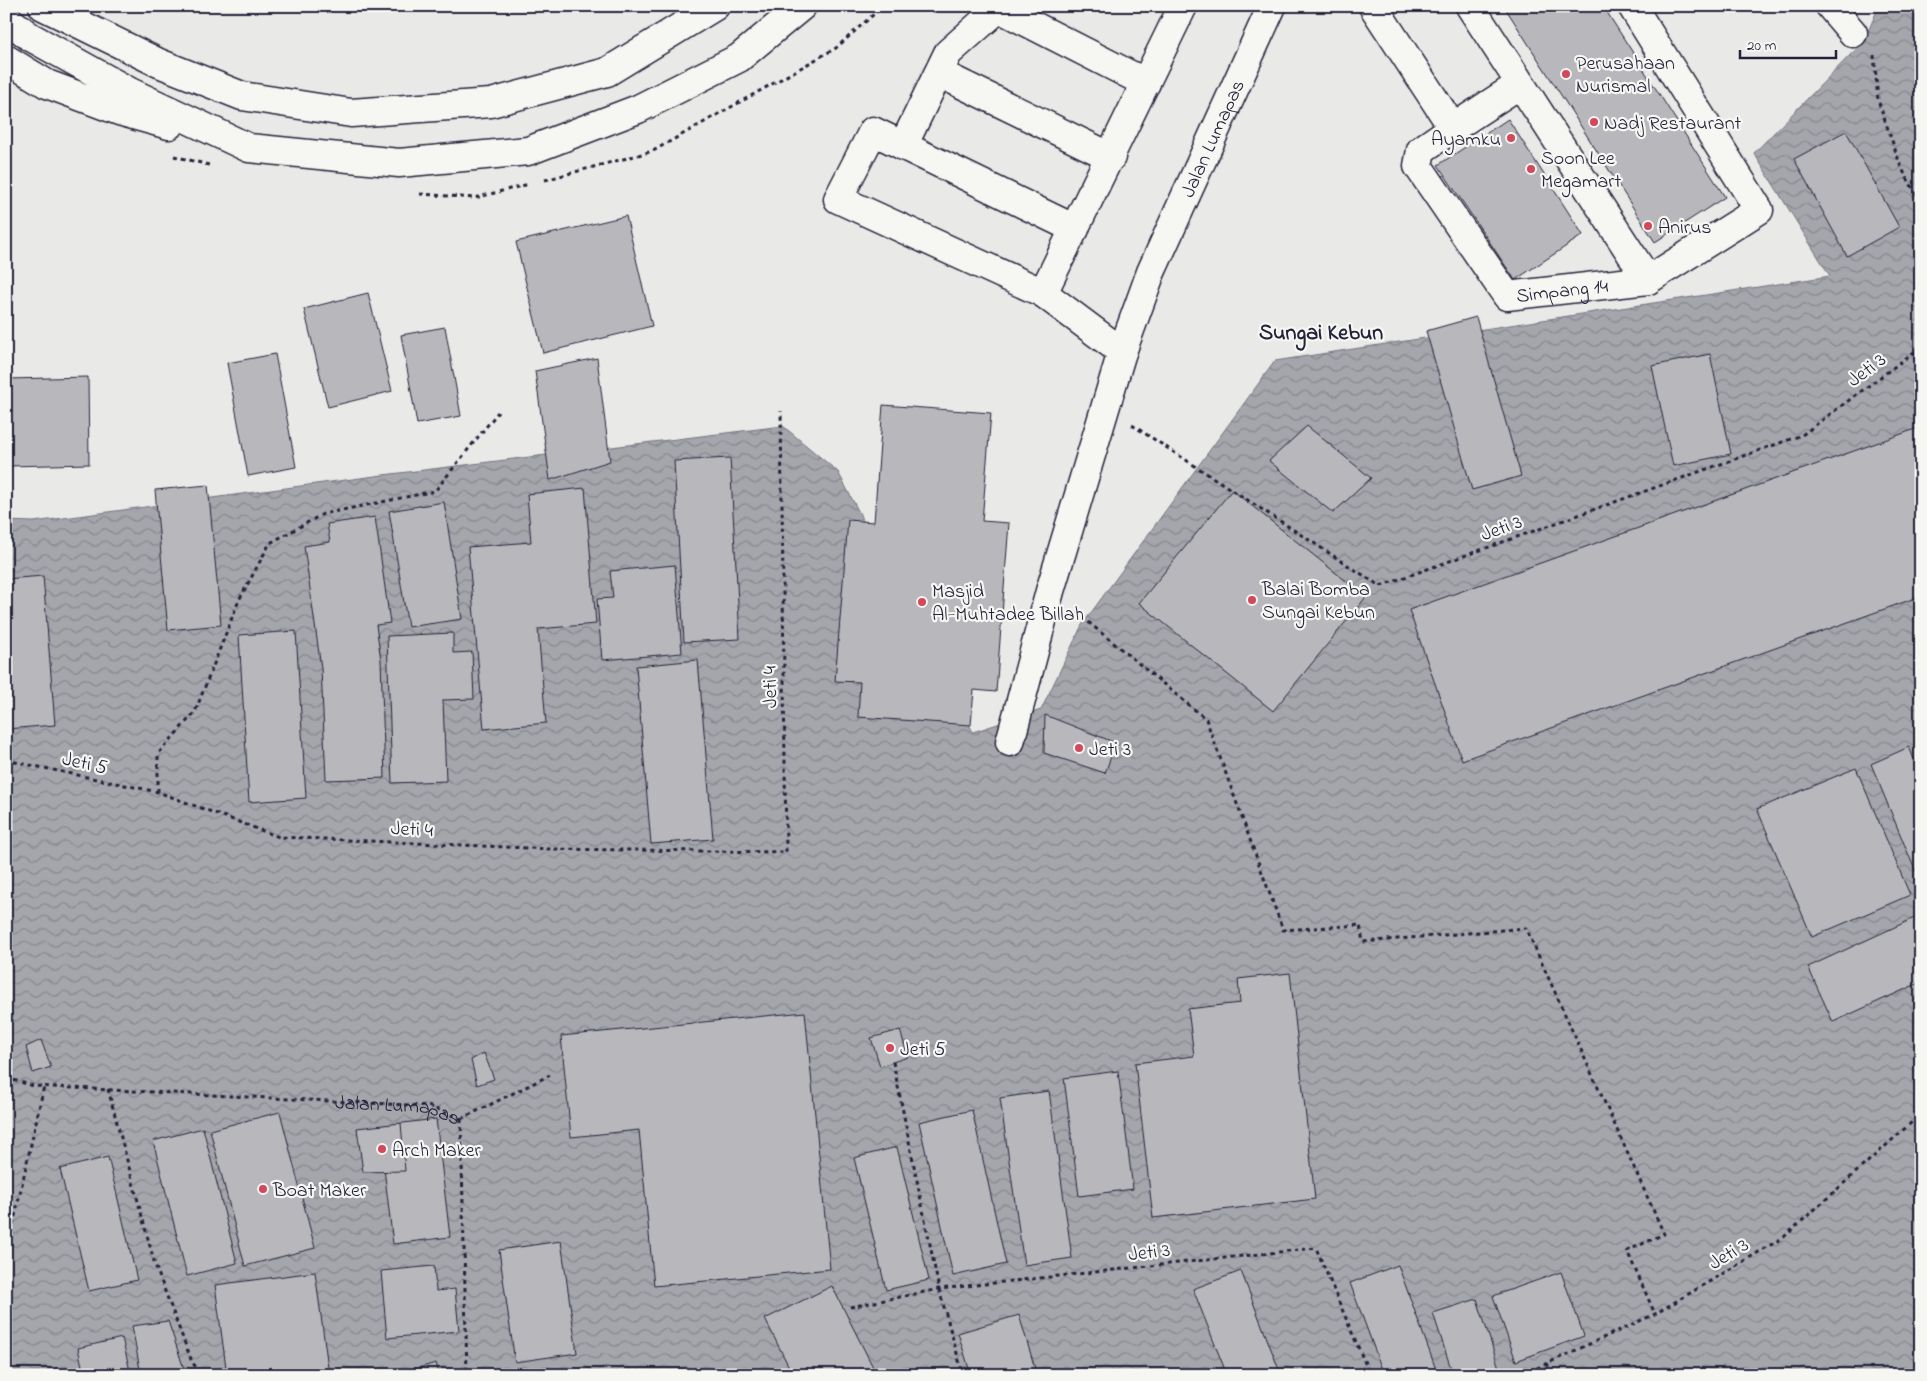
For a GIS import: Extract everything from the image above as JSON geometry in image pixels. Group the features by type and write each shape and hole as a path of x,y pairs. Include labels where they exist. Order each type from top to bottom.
{"main road":[{"path":"43,6 159,63 242,96 351,113 491,104 607,72 716,6"},
{"path":"6,59 47,84 110,108 249,148 399,163 528,151 638,109 739,58 802,6"},
{"path":"1043,293 1183,6"},
{"name":"Jalan Lumapas","path":"1010,742 1050,591 1122,352 1151,272 1272,6"},
{"path":"1373,6 1453,128 1520,84"},
{"path":"1470,6 1648,280 1759,210 1632,6"},
{"path":"1830,6 1853,33"},
{"path":"904,146 948,53 1000,7 1146,83"},
{"path":"6,18 29,36 130,92 249,148"},
{"path":"939,73 1111,157"},
{"name":"Simpang 14","path":"1453,128 1421,150 1418,166 1507,296 1648,280"},
{"path":"1075,229 873,132 838,199 1043,293 1122,352"}],"path":[{"path":"1853,33 1874,56 1878,100 1902,167 1921,203"},
{"name":"Jeti 3","path":"1105,408 1380,586 1802,435 1921,347"},
{"name":"Jeti 4","path":"158,792 279,837 551,849 786,852 781,411"},
{"path":"158,792 158,754 195,712 239,600 270,543 323,514 436,491 498,412"},
{"path":"1050,591 1206,718 1283,930 1360,925 1363,942 1526,928 1664,1234 1627,1251 1655,1314"},
{"name":"Jeti 5","path":"6,760 158,792"},
{"path":"893,1062 939,1289 963,1375"},
{"path":"461,1119 550,1075"},
{"name":"Jalan Lumapas","path":"6,1078 34,1086 428,1106 461,1119 467,1375"},
{"path":"6,1256 44,1086"},
{"path":"108,1089 155,1265 192,1362 202,1375"},
{"name":"Jeti 3","path":"1522,1375 1655,1314 1784,1237 1921,1114"},
{"name":"Jeti 3","path":"850,1308 939,1289 1316,1248 1370,1375"},
{"path":"1547,1363 1552,1375"}],"water":[{"path":"1879,6 1921,6 1921,1375 6,1375 6,521 34,522 375,476 783,426 838,472 973,732 1041,710 1082,625 1275,361 1830,276 1754,153 1864,41"}],"building":[{"path":"1504,6 1603,6 1725,197 1655,242"},
{"path":"1508,119 1583,235 1515,280 1438,165"},
{"path":"1846,131 1899,227 1847,256 1794,159"},
{"path":"626,216 652,326 543,353 516,242"},
{"path":"368,293 392,391 328,407 304,309"},
{"path":"1476,317 1521,476 1472,490 1426,331"},
{"path":"445,327 461,416 417,424 401,335"},
{"path":"275,354 296,467 248,476 227,363"},
{"path":"1710,354 1731,454 1673,466 1652,366"},
{"path":"597,358 610,461 550,480 535,371"},
{"path":"88,377 89,464 9,466 8,379"},
{"name":"Masjid Al-Muhtadee Billah","path":"883,405 991,413 982,521 1009,523 996,692 974,690 971,725 858,717 860,682 835,681 848,520 874,522"},
{"path":"1307,426 1371,478 1333,513 1269,461"},
{"path":"1921,427 1921,596 1462,760 1409,610"},
{"path":"730,458 740,639 684,642 674,461"},
{"path":"208,485 221,625 168,630 155,490"},
{"path":"585,488 596,624 538,629 546,723 484,729 468,547 531,542 527,494"},
{"name":"Balai Bomba Sungai Kebun","path":"1232,490 1366,597 1273,711 1139,603"},
{"path":"444,502 462,619 408,627 389,511"},
{"path":"375,517 390,623 376,625 381,660 385,778 326,780 321,668 304,546 330,542 327,524"},
{"path":"675,565 682,653 602,660 597,599 613,598 610,571"},
{"path":"43,576 55,725 6,729 6,579"},
{"path":"296,631 306,798 249,802 239,635"},
{"path":"453,633 453,653 472,652 474,699 443,700 446,781 392,783 387,636"},
{"path":"698,660 713,839 651,844 636,666"},
{"name":"Jeti 3","path":"1045,715 1116,743 1105,773 1044,753"},
{"path":"1909,747 1921,776 1921,867 1915,870 1871,764"},
{"path":"1856,768 1910,895 1812,937 1757,809"},
{"path":"1921,915 1921,982 1833,1022 1808,967"},
{"path":"1290,973 1315,1199 1153,1218 1135,1063 1194,1056 1188,1009 1240,1003 1238,979"},
{"path":"805,1012 830,1269 654,1286 639,1130 571,1137 561,1036"},
{"name":"Jeti 5","path":"900,1030 908,1057 880,1066 871,1038"},
{"path":"41,1040 51,1067 33,1073 26,1047"},
{"path":"484,1053 494,1079 477,1085 471,1060"},
{"path":"1118,1071 1133,1189 1079,1196 1064,1078"},
{"path":"1049,1091 1072,1258 1024,1265 1000,1098"},
{"path":"972,1110 1006,1264 953,1276 919,1122"},
{"name":"Boat Maker","path":"280,1112 315,1248 245,1266 210,1130"},
{"path":"436,1119 450,1237 393,1244 379,1126"},
{"name":"Arch Maker","path":"401,1123 405,1171 363,1172 357,1128"},
{"path":"203,1128 237,1263 187,1276 153,1141"},
{"path":"897,1147 929,1280 886,1290 854,1158"},
{"path":"108,1157 137,1280 89,1291 60,1169"},
{"path":"561,1241 577,1353 515,1362 499,1250"},
{"path":"1398,1265 1438,1375 1384,1375 1350,1283"},
{"path":"434,1266 436,1291 455,1289 459,1331 387,1338 381,1271"},
{"path":"1241,1271 1281,1375 1227,1375 1193,1289"},
{"path":"315,1272 329,1375 227,1375 215,1285"},
{"path":"1561,1272 1584,1336 1516,1361 1493,1296"},
{"path":"832,1286 877,1375 793,1375 765,1319"},
{"path":"1477,1299 1499,1368 1477,1375 1453,1375 1433,1313"},
{"path":"1019,1315 1037,1375 971,1375 958,1333"},
{"path":"168,1321 186,1375 141,1375 132,1326"},
{"path":"122,1338 131,1375 84,1375 78,1348"},
{"path":"436,1363 439,1375 394,1375"}],"place":[{"name":"Perusahaan Nurismal","path":"1566,74"},
{"name":"Nadj Restaurant","path":"1594,122"},
{"name":"Ayamku","path":"1511,138"},
{"name":"Soon Lee Megamart","path":"1531,169"},
{"name":"Anirus","path":"1648,226"},
{"name":"Balai Bomba Sungai Kebun","path":"1252,600"},
{"name":"Masjid Al-Muhtadee Billah","path":"922,602"},
{"name":"Jeti 3","path":"1079,748"},
{"name":"Jeti 5","path":"890,1048"},
{"name":"Arch Maker","path":"382,1149"},
{"name":"Boat Maker","path":"263,1189"}],"district":[{"name":"Sungai Kebun","path":"1321,331"}]}
